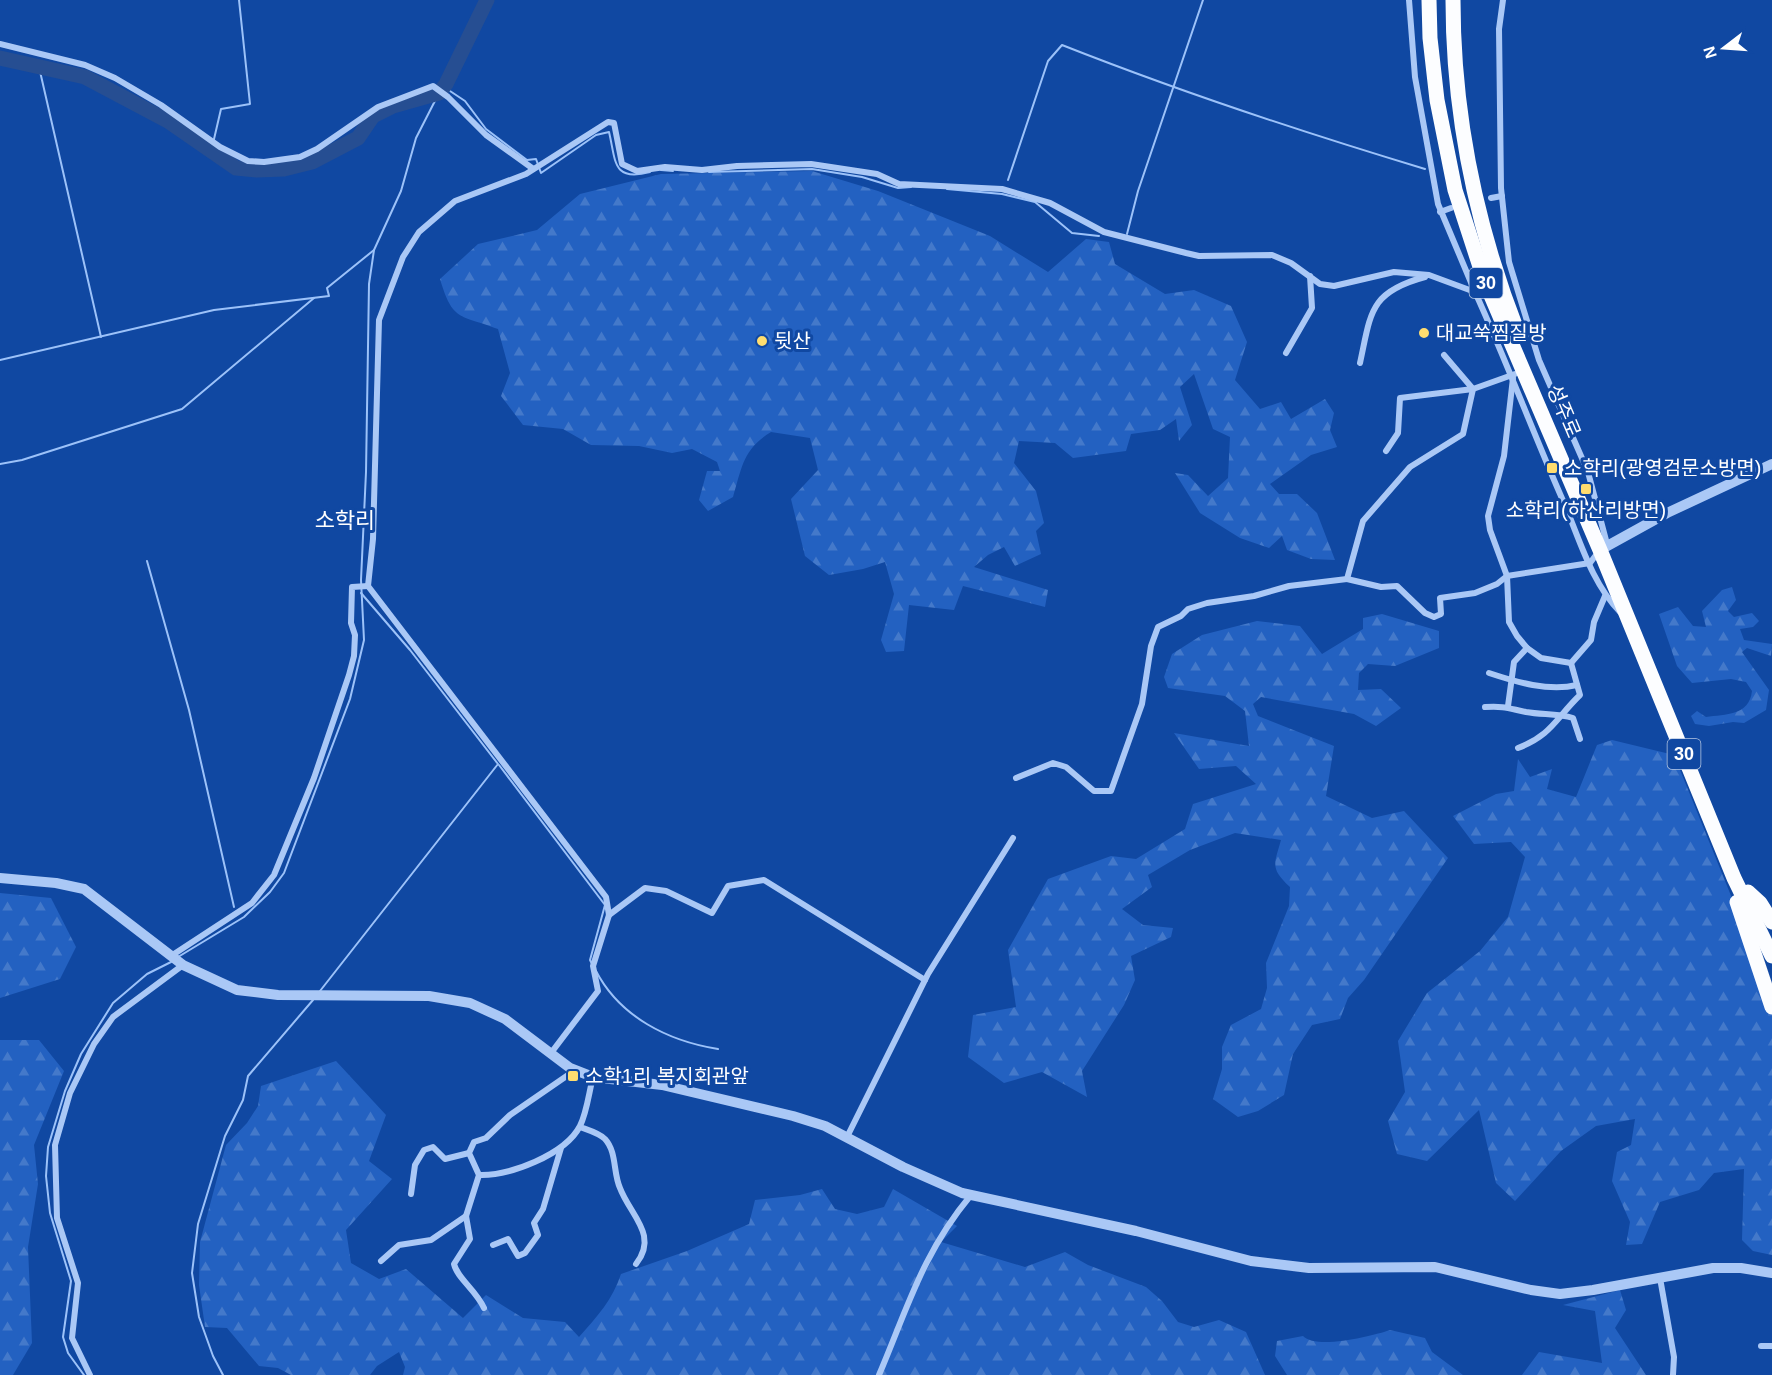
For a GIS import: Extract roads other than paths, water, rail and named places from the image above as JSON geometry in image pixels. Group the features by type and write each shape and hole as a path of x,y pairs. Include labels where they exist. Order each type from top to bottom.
{"highway":[{"name":"성주로","path":"1429,0 1430,38 1437,100 1455,190 1484,279 1518,373 1604,547 1630,623 1734,878 1772,956"},
{"name":"성주로","path":"1453,0 1461,133 1480,217 1498,279 1604,547 1748,892 1772,943"},
{"path":"1734,878 1735,895 1772,1007"},
{"path":"1748,892 1760,903 1772,922"}],"street":[{"path":"1409,0 1415,77 1426,147 1440,212 1475,292 1518,373 1547,469 1605,596 1630,623"},
{"path":"1503,0 1499,85 1502,196 1509,262 1523,312 1553,394 1588,472 1604,547"},
{"path":"0,44 85,65 115,78 161,105 220,147 248,161 264,162 300,157 317,149 378,107 433,86 448,96 486,135 532,168"},
{"path":"551,1053 597,991 593,966 609,915 606,897 368,585 373,539 379,320 391,283 408,248 433,218 455,201 491,185 517,178 608,122 614,123 618,154 622,164 630,169 665,167 702,170 737,166 812,164 877,174 899,184 1002,189 1050,203 1104,232 1199,256 1272,255 1291,263 1320,284 1334,286 1394,272 1429,275 1475,292"},
{"path":"1491,198 1502,196"},
{"path":"1440,212 1451,208"},
{"path":"1360,363 1371,311 1386,292 1429,275"},
{"path":"1286,353 1312,308 1310,276"},
{"path":"1444,355 1473,389"},
{"path":"1386,451 1398,433 1400,398 1473,389 1518,373"},
{"path":"1518,373 1504,456 1488,516 1495,548 1507,576 1509,622 1527,648 1541,658 1571,663"},
{"path":"1347,579 1363,520 1410,468 1463,434 1473,389"},
{"path":"1016,777 1053,763 1066,767 1094,791 1111,791 1142,704 1152,646 1158,627 1181,616 1188,609 1207,603 1254,596 1289,586 1347,579 1381,587 1396,586 1425,613 1434,617 1441,614 1440,598 1475,593 1497,585 1507,576 1590,563 1604,547 1772,464"},
{"path":"85,1373 72,1338 78,1283 57,1218 55,1145 70,1093 104,1028 113,1017 177,960 252,903 274,875 314,778 349,675 354,656 355,635 351,623 352,587 368,585"},
{"path":"1571,663 1591,640 1594,622 1605,596"},
{"path":"1509,706 1510,680 1514,662 1527,648"},
{"path":"1518,748 1538,740 1550,731 1580,694 1571,663"},
{"path":"1489,673 1510,680 1562,689 1577,685"},
{"path":"1485,707 1509,706 1527,712 1562,714 1573,718 1580,740"},
{"path":"847,1137 925,980 1013,838"},
{"path":"0,878 57,883 84,889 177,960 237,990 278,995 429,996 470,1003 504,1018 551,1053 580,1072 593,1077 662,1084 793,1116 825,1126 903,1167 971,1195 1136,1231 1251,1261 1309,1268 1435,1267 1531,1290 1560,1294 1713,1268 1741,1268 1772,1273"},
{"path":"609,915 645,888 666,891 712,913 728,886 764,880 925,980"},
{"path":"484,1308 479,1296 455,1271 454,1264 470,1239 466,1216 479,1175 469,1153 474,1142 486,1138 510,1115 571,1073 580,1072"},
{"path":"479,1175 507,1173 561,1148 580,1127 593,1077"},
{"path":"580,1127 603,1137 610,1145 619,1188 641,1222 645,1248 636,1264"},
{"path":"411,1194 415,1165 424,1150 433,1147 445,1159 469,1153"},
{"path":"494,1245 508,1239 518,1256 525,1253 538,1235 534,1223 543,1209 561,1148"},
{"path":"879,1375 898,1330 902,1312 932,1249 971,1195"},
{"path":"381,1261 399,1245 430,1240 466,1216"},
{"path":"1660,1278 1674,1357 1673,1375"},
{"path":"1761,1346 1772,1346"}],"waterway":[{"path":"211,152 221,109 250,104 239,0"},
{"path":"0,58 85,77 168,121 236,168 284,169 312,162 358,138 373,116 393,106 439,93 446,84 487,0"},
{"path":"1127,234 1138,191 1203,0"},
{"path":"1008,180 1048,61 1062,45 1242,111 1425,169"},
{"path":"39,67 101,337"},
{"path":"444,87 465,101 486,129 527,160 536,159 541,173 596,135 609,132 615,160 622,171 629,174 650,172"},
{"path":"178,957 244,917 270,892 284,873 350,699 364,640 361,580 366,472 369,284 374,250 401,191 416,138 439,93"},
{"path":"709,172 812,169 862,177 898,188 911,187"},
{"path":"661,170 673,171"},
{"path":"947,189 1002,194 1035,202 1072,233 1099,236"},
{"path":"0,360 214,310 329,296 327,288 374,250"},
{"path":"0,464 22,460 182,409 314,298"},
{"path":"147,561 189,710 234,907"},
{"path":"320,991 498,764 410,650 361,593"},
{"path":"499,765 605,905 590,960 592,964"},
{"path":"84,1375 68,1353 63,1337 71,1281 50,1213 46,1176 48,1147 65,1091 81,1054 113,1003 147,974 171,962"},
{"path":"596,971 618,1001 647,1024 681,1040 718,1049"},
{"path":"223,1375 213,1356 199,1317 192,1273 198,1224 225,1136 243,1100 248,1076 313,1000"}],"place":[{"name":"대교쑥찜질방","path":"1424,333"},
{"name":"뒷산","path":"762,341"},
{"name":"소학리(광영검문소방면)","path":"1552,468"},
{"name":"소학리(하산리방면)","path":"1586,489"},
{"name":"소학1리 복지회관앞","path":"573,1076"}],"district":[{"name":"소학리","path":"345,520"}]}
